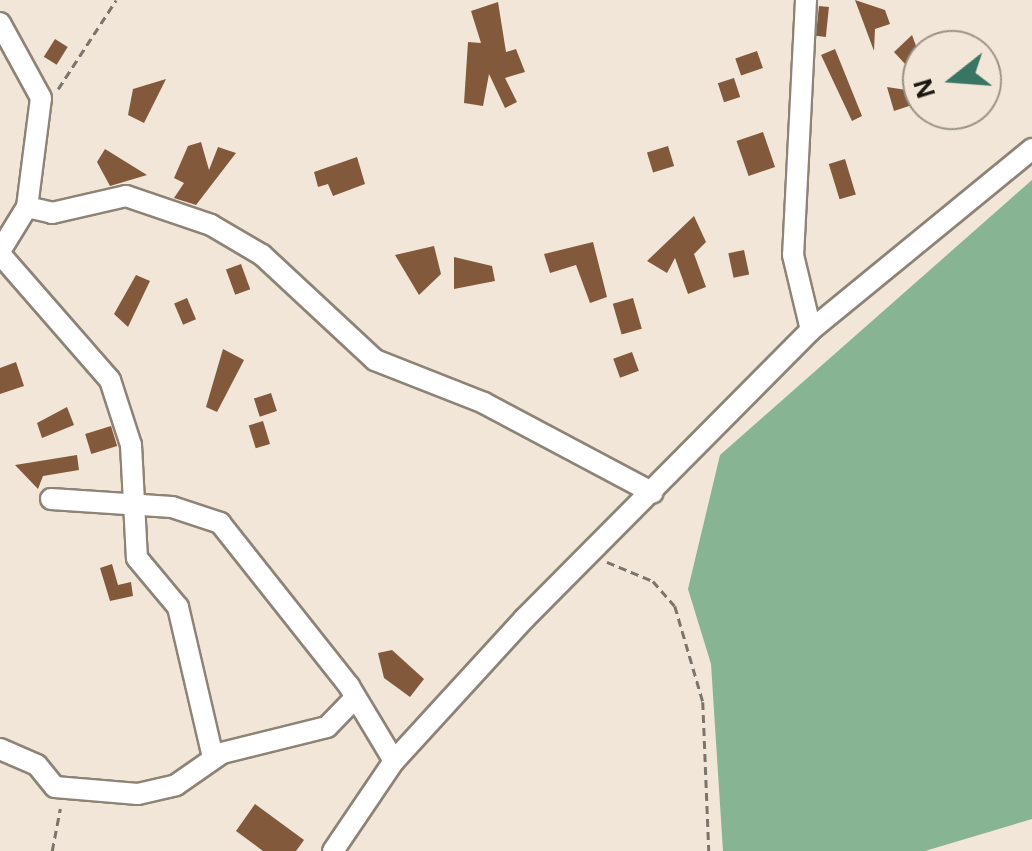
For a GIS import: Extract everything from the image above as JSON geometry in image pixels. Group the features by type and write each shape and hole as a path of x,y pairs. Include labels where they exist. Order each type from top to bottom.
{"street":[{"path":"806,0 793,254 812,330"},
{"path":"0,23 42,98 27,206 0,252 99,359 128,430 139,508 137,558 178,607 213,757"},
{"path":"334,851 394,761 812,330 1032,149"},
{"path":"27,206 52,213 126,196 211,225 262,255 375,360 484,403 654,493"},
{"path":"51,499 139,508 220,523 354,699 394,761"},
{"path":"0,748 37,765 55,787 158,791 213,757 326,727 354,699"}],"path":[{"path":"42,98 74,72 116,0"},
{"path":"591,556 654,581 676,606 703,702 710,851"},
{"path":"52,851 55,787"}],"green space":[{"path":"1032,180 1032,819 925,851 723,851 711,664 688,589 720,455"}],"building":[{"path":"855,0 885,10 890,24 875,29 874,51"},
{"path":"498,2 506,52 516,49 525,72 505,78 517,102 505,108 489,74 483,106 464,103 468,42 481,43 471,11"},
{"path":"819,6 829,7 826,37 816,36"},
{"path":"55,39 68,47 57,65 44,57"},
{"path":"902,44 902,61 894,52"},
{"path":"835,49 862,116 852,121 821,55"},
{"path":"757,51 763,68 741,76 735,58"},
{"path":"734,78 740,97 724,102 718,83"},
{"path":"166,79 144,123 128,115 133,89"},
{"path":"887,87 902,89 902,108 894,111"},
{"path":"763,132 775,167 749,176 737,141"},
{"path":"201,142 209,170 218,147 236,153 196,205 174,198 184,183 174,178 188,146"},
{"path":"668,146 674,166 653,173 647,152"},
{"path":"105,149 147,175 110,186 97,162"},
{"path":"357,157 365,184 333,196 328,184 318,187 314,172"},
{"path":"845,159 856,194 840,199 829,164"},
{"path":"694,216 706,242 694,254 706,287 688,294 675,258 667,273 647,261"},
{"path":"593,242 607,297 590,303 576,265 550,273 544,254"},
{"path":"434,246 441,274 419,295 395,255"},
{"path":"744,250 749,274 734,278 728,253"},
{"path":"454,257 492,266 495,281 454,289"},
{"path":"241,264 250,289 235,295 226,269"},
{"path":"136,275 150,281 128,327 114,314"},
{"path":"187,298 196,319 183,325 174,303"},
{"path":"633,298 642,329 622,335 613,304"},
{"path":"223,349 244,360 217,412 206,407"},
{"path":"632,352 639,371 620,378 613,359"},
{"path":"16,362 24,386 0,394 0,368"},
{"path":"271,393 277,411 260,417 254,399"},
{"path":"67,407 74,425 42,438 37,423"},
{"path":"263,421 270,444 256,448 249,425"},
{"path":"111,426 117,446 91,454 85,434"},
{"path":"77,455 79,470 43,476 38,489 15,465"},
{"path":"112,564 118,585 131,582 133,596 110,601 100,568"},
{"path":"392,650 424,679 410,697 384,678 378,653"},
{"path":"255,804 304,840 296,851 263,851 236,831"}]}
